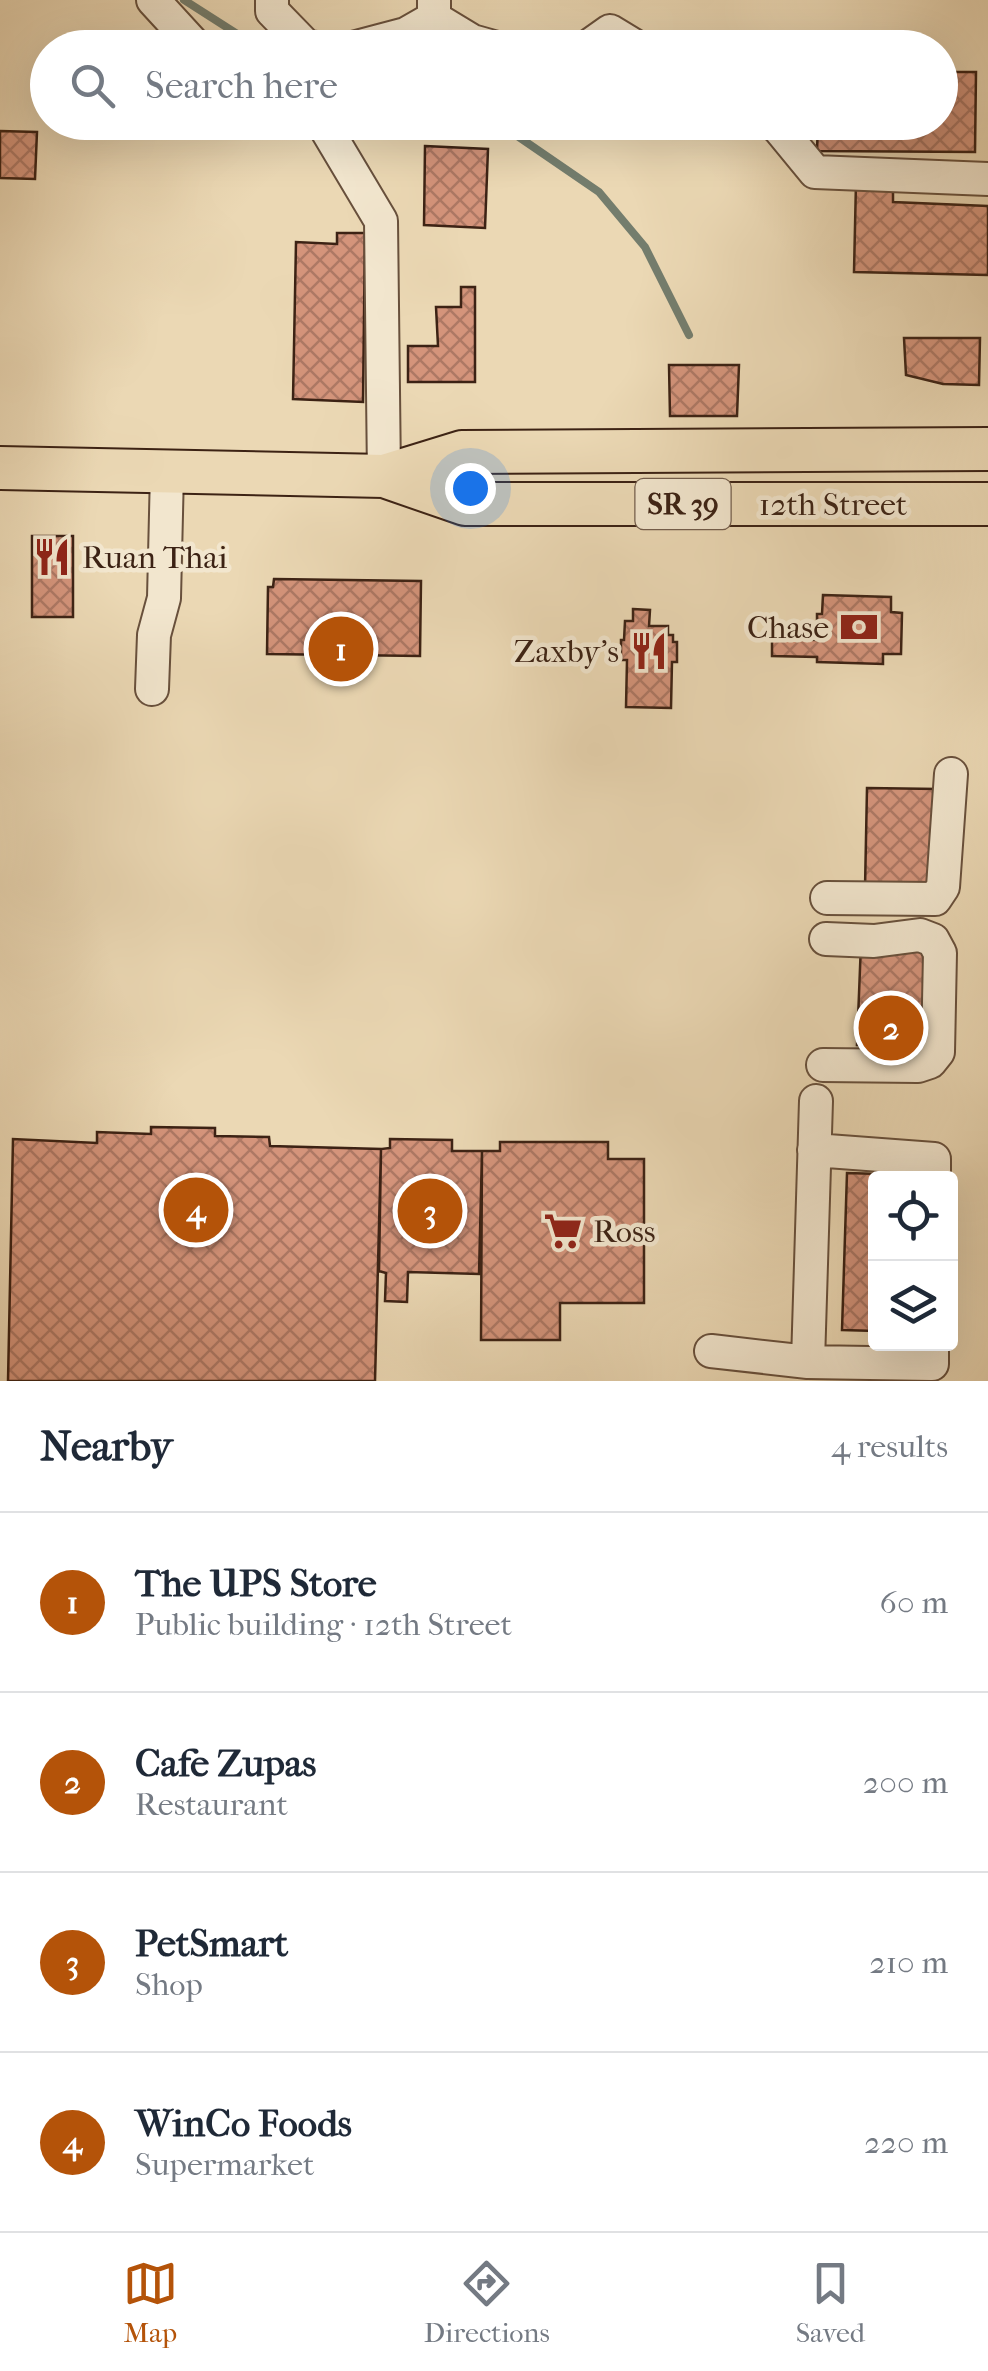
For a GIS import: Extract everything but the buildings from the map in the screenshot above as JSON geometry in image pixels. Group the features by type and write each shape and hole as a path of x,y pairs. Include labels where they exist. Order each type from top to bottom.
{"main road":[{"name":"12th Street","path":"0,468 384,476 462,452 988,449"},
{"name":"12th Street","path":"384,476 464,504 988,504"}],"street":[{"path":"153,0 180,30"},
{"path":"272,0 272,11 290,30"},
{"path":"410,30 434,9 458,30"},
{"path":"333,140 382,222 384,476"},
{"path":"789,140 816,172 988,178"},
{"path":"152,689 154,636 164,598 168,472"},
{"path":"827,898 935,899 943,886 951,774"},
{"path":"823,1065 918,1066 930,1062 938,1052 940,953 933,940 920,935 874,940 826,939"},
{"path":"808,1362 816,1101"},
{"path":"814,1150 934,1159 934,1171"},
{"path":"711,1351 808,1362 932,1364 932,1351"}],"waterway":[{"path":"184,0 231,30"},
{"path":"523,140 599,192 645,247 689,335"}],"place":[{"name":"Ruan Thai","path":"52,557"},
{"name":"Chase","path":"859,627"},
{"name":"The UPS Store","path":"341,649"},
{"name":"Zaxby's","path":"649,651"},
{"name":"Cafe Zupas","path":"891,1028"},
{"name":"WinCo Foods","path":"196,1210"},
{"name":"PetSmart","path":"430,1211"},
{"name":"Ross","path":"563,1231"}]}
